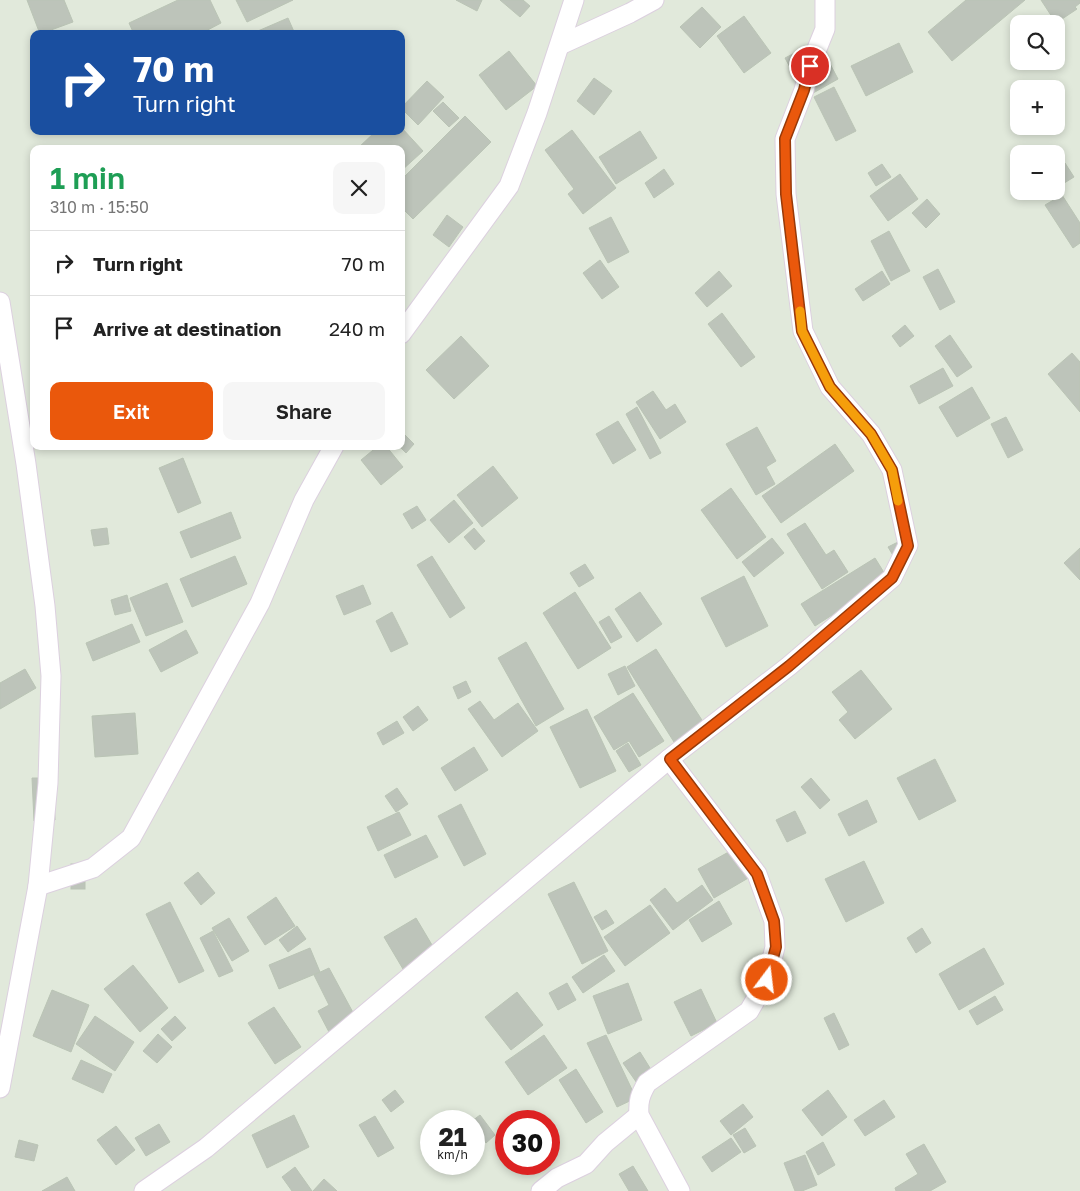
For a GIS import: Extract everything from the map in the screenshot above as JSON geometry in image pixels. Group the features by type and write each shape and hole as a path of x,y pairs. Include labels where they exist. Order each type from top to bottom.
{"street":[{"path":"405,329 509,186 537,114 574,0"},
{"path":"560,44 630,13 654,0"},
{"path":"144,1191 206,1148 670,759 789,666 892,578 908,546 892,470 871,434 830,387 802,331 786,194 785,139 825,29 825,0"},
{"path":"0,302 30,492 45,606 51,676 48,784 38,886 0,1088"},
{"path":"38,886 93,868 131,838 260,603 304,500 332,450"},
{"path":"670,759 757,874 774,921 776,947 767,980 749,1011 647,1083 638,1102 639,1115 680,1191"},
{"path":"541,1191 557,1178 586,1164 605,1143 639,1115"}],"building":[{"path":"27,0 64,0 73,22 51,30 38,30"},
{"path":"178,0 210,0 221,23 208,30 132,30 129,23"},
{"path":"236,0 293,0 247,22"},
{"path":"456,0 482,0 477,11"},
{"path":"500,0 523,0 530,6 520,17"},
{"path":"966,0 1025,0 952,61 928,32"},
{"path":"1041,0 1080,0 1080,3 1075,7 1077,9 1065,17 1065,15 1051,15"},
{"path":"702,7 721,27 700,48 680,27"},
{"path":"744,16 771,53 744,73 717,36"},
{"path":"288,18 293,30 260,30"},
{"path":"818,41 838,79 806,97 785,58"},
{"path":"899,43 913,72 866,96 851,66"},
{"path":"509,51 537,86 506,110 479,75"},
{"path":"594,78 612,91 594,115 577,101"},
{"path":"427,81 444,97 418,125 405,112 405,104"},
{"path":"834,87 856,131 836,141 814,97"},
{"path":"443,102 459,118 449,127 433,111"},
{"path":"465,116 491,142 413,219 405,211 405,176"},
{"path":"572,130 616,188 583,214 568,194 574,189 545,150"},
{"path":"405,131 423,151 405,167 405,145 361,145 372,135 405,135"},
{"path":"640,131 657,158 616,184 599,157"},
{"path":"1065,163 1074,177 1065,182"},
{"path":"882,164 891,177 876,186 868,173"},
{"path":"664,169 674,184 654,198 645,183"},
{"path":"900,174 918,199 888,221 870,196"},
{"path":"927,199 940,214 926,228 912,213"},
{"path":"1054,200 1065,200 1080,223 1080,243 1073,248 1045,205"},
{"path":"447,215 463,227 449,247 433,235"},
{"path":"611,217 629,252 608,263 589,228"},
{"path":"889,231 910,271 891,281 871,241"},
{"path":"600,260 619,287 602,299 583,273"},
{"path":"938,269 955,302 940,310 923,277"},
{"path":"719,271 732,286 707,307 695,293"},
{"path":"882,271 890,284 863,301 855,289"},
{"path":"722,313 755,357 741,367 708,324"},
{"path":"905,325 914,336 900,347 892,336"},
{"path":"950,335 972,367 957,377 935,346"},
{"path":"461,336 489,366 454,399 426,370"},
{"path":"1072,353 1080,362 1080,412 1048,374"},
{"path":"943,368 953,386 919,404 910,386"},
{"path":"972,387 990,418 957,437 939,407"},
{"path":"653,391 666,410 675,404 686,422 660,439 636,402"},
{"path":"637,407 661,453 650,459 626,414"},
{"path":"1006,417 1023,450 1008,458 991,424"},
{"path":"618,421 636,450 613,464 596,434"},
{"path":"757,427 776,461 766,467 775,484 756,495 726,444"},
{"path":"405,435 414,444 406,453 403,450 405,450"},
{"path":"835,444 854,471 781,523 762,496"},
{"path":"373,450 389,450 403,467 381,485 361,460"},
{"path":"183,458 201,503 178,513 159,468"},
{"path":"493,466 518,498 482,527 457,495"},
{"path":"731,488 766,537 737,559 701,510"},
{"path":"454,500 473,523 449,543 430,520"},
{"path":"417,506 426,520 412,529 403,514"},
{"path":"231,512 241,538 191,558 180,532"},
{"path":"805,523 826,555 834,550 848,572 822,589 787,534"},
{"path":"107,528 109,544 94,546 91,530"},
{"path":"474,528 485,541 475,550 464,537"},
{"path":"772,538 784,553 754,577 742,562"},
{"path":"906,538 897,562 888,547"},
{"path":"1080,548 1080,580 1064,563"},
{"path":"235,556 247,584 192,607 180,579"},
{"path":"432,556 465,608 450,618 417,565"},
{"path":"875,558 888,579 815,626 801,604"},
{"path":"585,564 594,578 579,587 570,573"},
{"path":"744,576 768,626 726,647 701,598"},
{"path":"167,583 183,622 146,636 130,598"},
{"path":"363,585 371,604 344,615 336,596"},
{"path":"575,592 611,648 578,669 543,613"},
{"path":"640,592 662,624 637,642 615,609"},
{"path":"127,595 131,611 115,615 111,600"},
{"path":"392,612 408,644 391,652 376,621"},
{"path":"609,616 622,637 611,643 599,622"},
{"path":"132,624 140,642 93,661 86,643"},
{"path":"186,630 198,653 161,672 149,650"},
{"path":"526,642 564,709 536,726 498,658"},
{"path":"656,649 709,731 679,750 627,667"},
{"path":"625,666 635,686 618,695 608,674"},
{"path":"25,669 36,688 0,709 0,683"},
{"path":"861,670 892,709 855,739 839,720 848,712 832,692"},
{"path":"466,681 471,692 458,699 453,687"},
{"path":"633,693 664,741 639,757 629,741 614,750 594,717"},
{"path":"480,701 494,720 518,703 538,731 502,757 468,709"},
{"path":"418,706 428,720 413,731 403,717"},
{"path":"587,709 616,771 580,788 550,727"},
{"path":"135,713 138,754 95,757 92,716"},
{"path":"397,721 404,733 383,745 377,733"},
{"path":"628,743 641,765 629,772 616,751"},
{"path":"474,747 488,770 455,791 441,768"},
{"path":"935,759 956,801 919,820 897,778"},
{"path":"32,778 53,778 55,820 34,821"},
{"path":"811,778 830,800 820,809 801,787"},
{"path":"397,788 408,804 396,812 385,796"},
{"path":"867,800 877,822 849,836 838,814"},
{"path":"461,804 486,854 464,866 438,816"},
{"path":"795,811 806,833 787,842 776,820"},
{"path":"399,812 411,835 378,851 367,827"},
{"path":"426,835 438,857 395,878 384,855"},
{"path":"734,849 750,877 714,898 698,869"},
{"path":"864,861 884,903 846,922 825,879"},
{"path":"71,864 85,864 85,889 71,889"},
{"path":"198,872 215,893 201,905 184,883"},
{"path":"574,882 608,951 582,964 548,894"},
{"path":"702,885 713,900 673,930 650,900 665,888 677,903"},
{"path":"276,897 295,926 265,945 247,917"},
{"path":"719,901 732,924 702,942 689,920"},
{"path":"170,902 204,971 179,983 146,914"},
{"path":"650,905 670,933 625,966 604,937"},
{"path":"606,910 614,923 602,930 594,917"},
{"path":"229,918 249,951 232,961 212,928"},
{"path":"416,918 435,950 403,969 384,937"},
{"path":"297,926 306,939 288,952 279,940"},
{"path":"922,928 931,943 916,953 907,938"},
{"path":"213,931 233,971 219,977 200,938"},
{"path":"310,948 320,972 279,989 269,965"},
{"path":"984,948 1004,984 959,1010 939,974"},
{"path":"604,955 615,971 583,993 572,977"},
{"path":"133,965 168,1008 140,1032 104,989"},
{"path":"329,968 356,1018 329,1032 318,1011 329,1005 314,975"},
{"path":"567,983 576,1000 558,1010 549,993"},
{"path":"628,983 642,1020 608,1034 593,996"},
{"path":"701,989 717,1023 691,1036 674,1002"},
{"path":"52,990 89,1005 71,1052 33,1036"},
{"path":"517,992 543,1025 511,1050 485,1017"},
{"path":"995,996 1003,1010 977,1025 969,1011"},
{"path":"274,1007 301,1047 275,1064 248,1023"},
{"path":"834,1013 849,1045 839,1050 824,1018"},
{"path":"95,1016 134,1042 115,1071 76,1044"},
{"path":"175,1016 186,1028 172,1041 161,1029"},
{"path":"158,1034 172,1047 157,1063 143,1051"},
{"path":"544,1035 567,1068 528,1095 505,1062"},
{"path":"606,1035 636,1098 617,1107 587,1043"},
{"path":"640,1052 655,1076 639,1086 623,1063"},
{"path":"81,1060 112,1074 103,1093 72,1079"},
{"path":"576,1069 603,1112 586,1123 559,1080"},
{"path":"395,1090 404,1102 391,1112 382,1100"},
{"path":"828,1090 847,1117 822,1136 802,1110"},
{"path":"884,1100 895,1117 865,1136 854,1120"},
{"path":"743,1104 753,1117 731,1135 720,1121"},
{"path":"294,1115 309,1147 267,1168 252,1135"},
{"path":"375,1116 394,1148 378,1157 359,1125"},
{"path":"485,1122 495,1135 486,1143 485,1142"},
{"path":"159,1124 170,1142 146,1156 135,1138"},
{"path":"116,1126 135,1150 116,1165 97,1140"},
{"path":"745,1128 756,1146 744,1153 733,1135"},
{"path":"731,1138 741,1152 712,1172 702,1157"},
{"path":"19,1140 38,1145 34,1161 15,1157"},
{"path":"823,1142 835,1165 818,1175 806,1152"},
{"path":"924,1144 946,1182 930,1191 896,1191 895,1188 918,1174 906,1154"},
{"path":"805,1155 817,1185 802,1191 795,1191 784,1163"},
{"path":"633,1166 648,1191 629,1191 619,1174"},
{"path":"295,1167 312,1191 292,1191 282,1177"},
{"path":"67,1177 75,1191 42,1191"},
{"path":"324,1179 337,1191 313,1191"}],"slow traffic":[{"path":"800,311 802,331 830,387 871,434 892,470 898,501"}],"route":[{"path":"767,980 776,947 774,921 757,874 670,759 789,666 892,578 908,546 892,470 871,434 830,387 802,331 786,194 785,139 804,90 810,66"}]}
